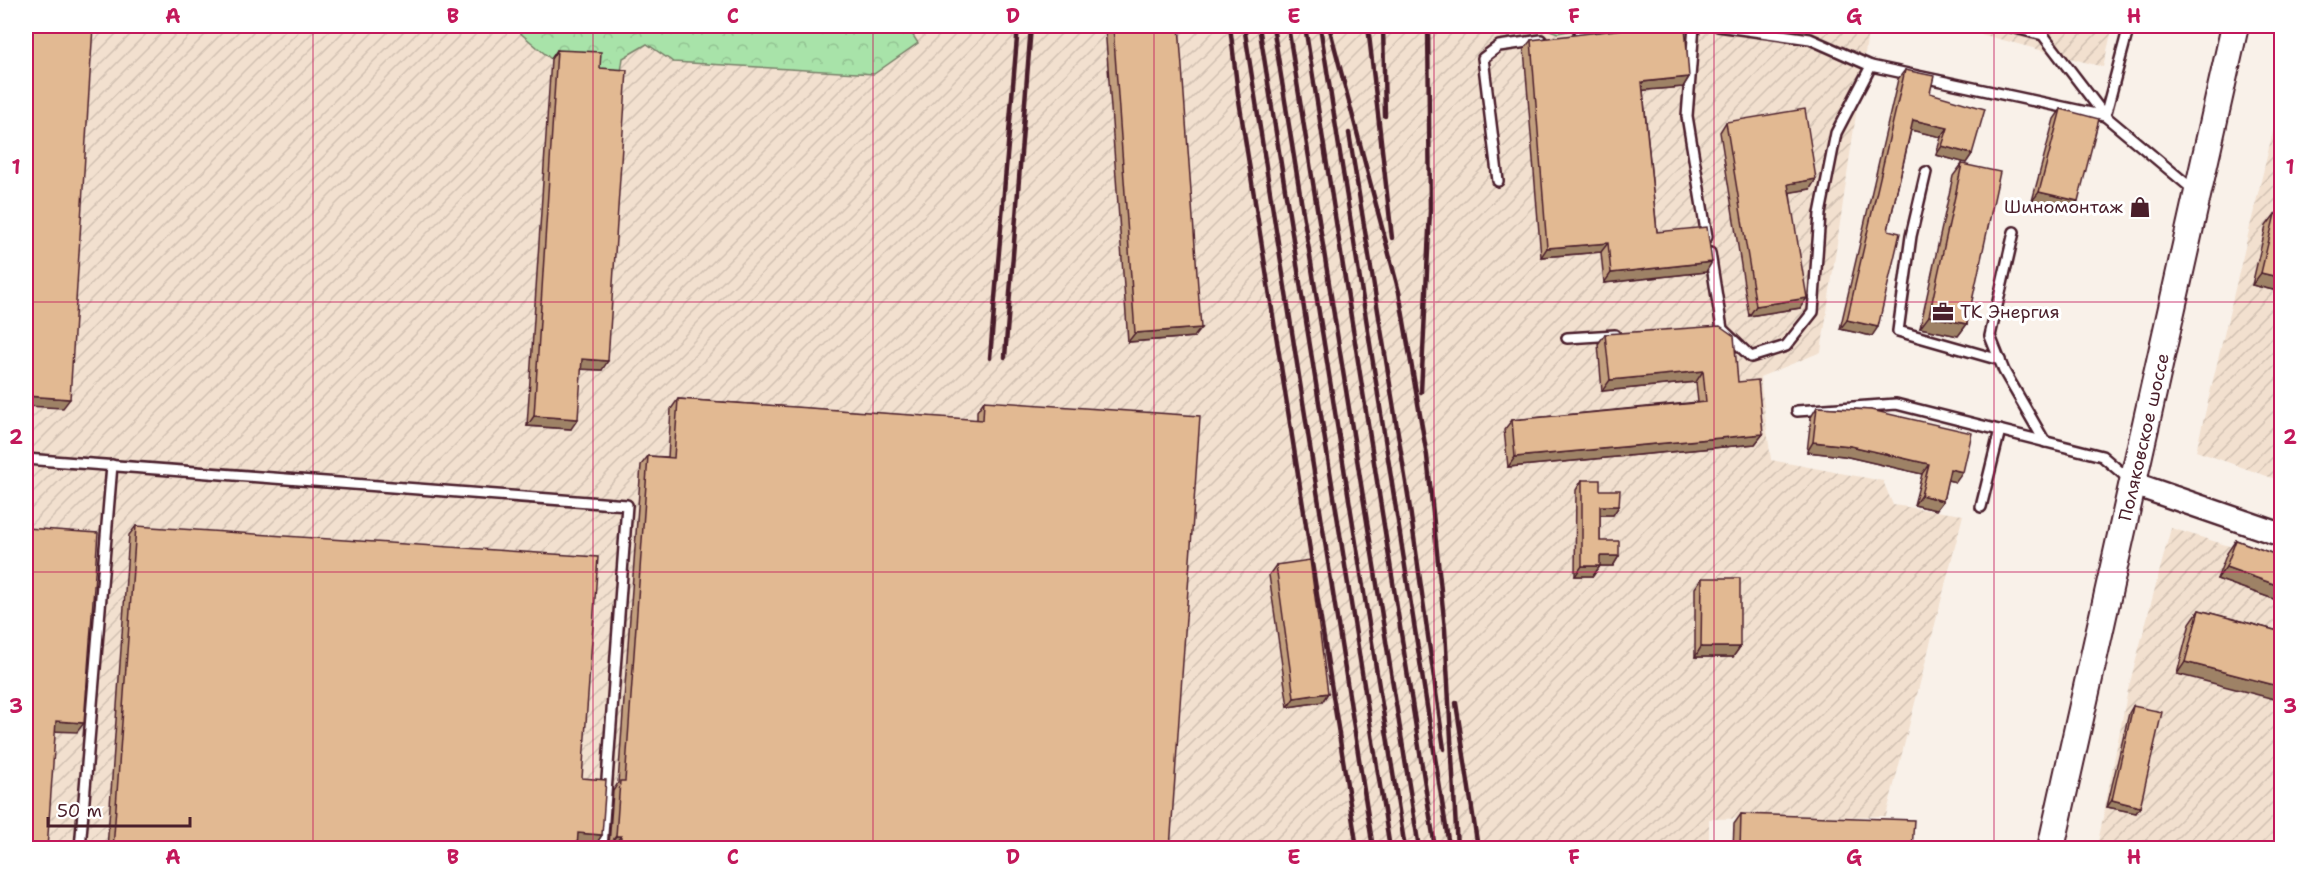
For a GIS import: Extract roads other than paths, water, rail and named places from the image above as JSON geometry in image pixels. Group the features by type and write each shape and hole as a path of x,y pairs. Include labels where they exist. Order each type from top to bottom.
{"main road":[{"name":"Поляковское шоссе","path":"2051,849 2235,26"}],"street":[{"path":"2134,484 2282,535"}],"lane":[{"path":"1569,36 1639,26"},
{"path":"1694,26 1687,116 1722,329 1751,357 1786,346 1813,312 1820,214 1836,133 1871,66"},
{"path":"1718,26 1810,39 1871,66 2105,116"},
{"path":"2008,26 2043,35 2105,116 2198,193"},
{"path":"2105,116 2129,26"},
{"path":"1498,181 1484,58 1499,46 1546,39"},
{"path":"1926,171 1911,236 1898,331 2000,360"},
{"path":"2013,232 1990,336 2000,360 2045,442"},
{"path":"1710,330 1722,329"},
{"path":"1567,338 1627,335"},
{"path":"1797,411 1896,404 2102,456 2134,484"},
{"path":"1981,507 2000,430"},
{"path":"26,459 627,506 602,849"},
{"path":"80,849 112,465"}],"railway":[{"path":"990,358 1018,26"},
{"path":"1005,357 1031,26"},
{"path":"1230,26 1238,94 1357,848"},
{"path":"1244,26 1373,848"},
{"path":"1259,26 1390,848"},
{"path":"1273,26 1405,848"},
{"path":"1288,26 1419,848"},
{"path":"1305,26 1435,848"},
{"path":"1320,26 1449,846"},
{"path":"1329,26 1399,292 1427,456 1445,629 1457,848"},
{"path":"1368,26 1392,238"},
{"path":"1383,26 1385,116"},
{"path":"1421,392 1430,210 1428,26"},
{"path":"1349,133 1408,495 1444,749"},
{"path":"1456,703 1478,848"}],"place":[{"name":"Шиномонтаж","path":"2140,207"},
{"name":"ТК Энергия","path":"1943,312"}]}
